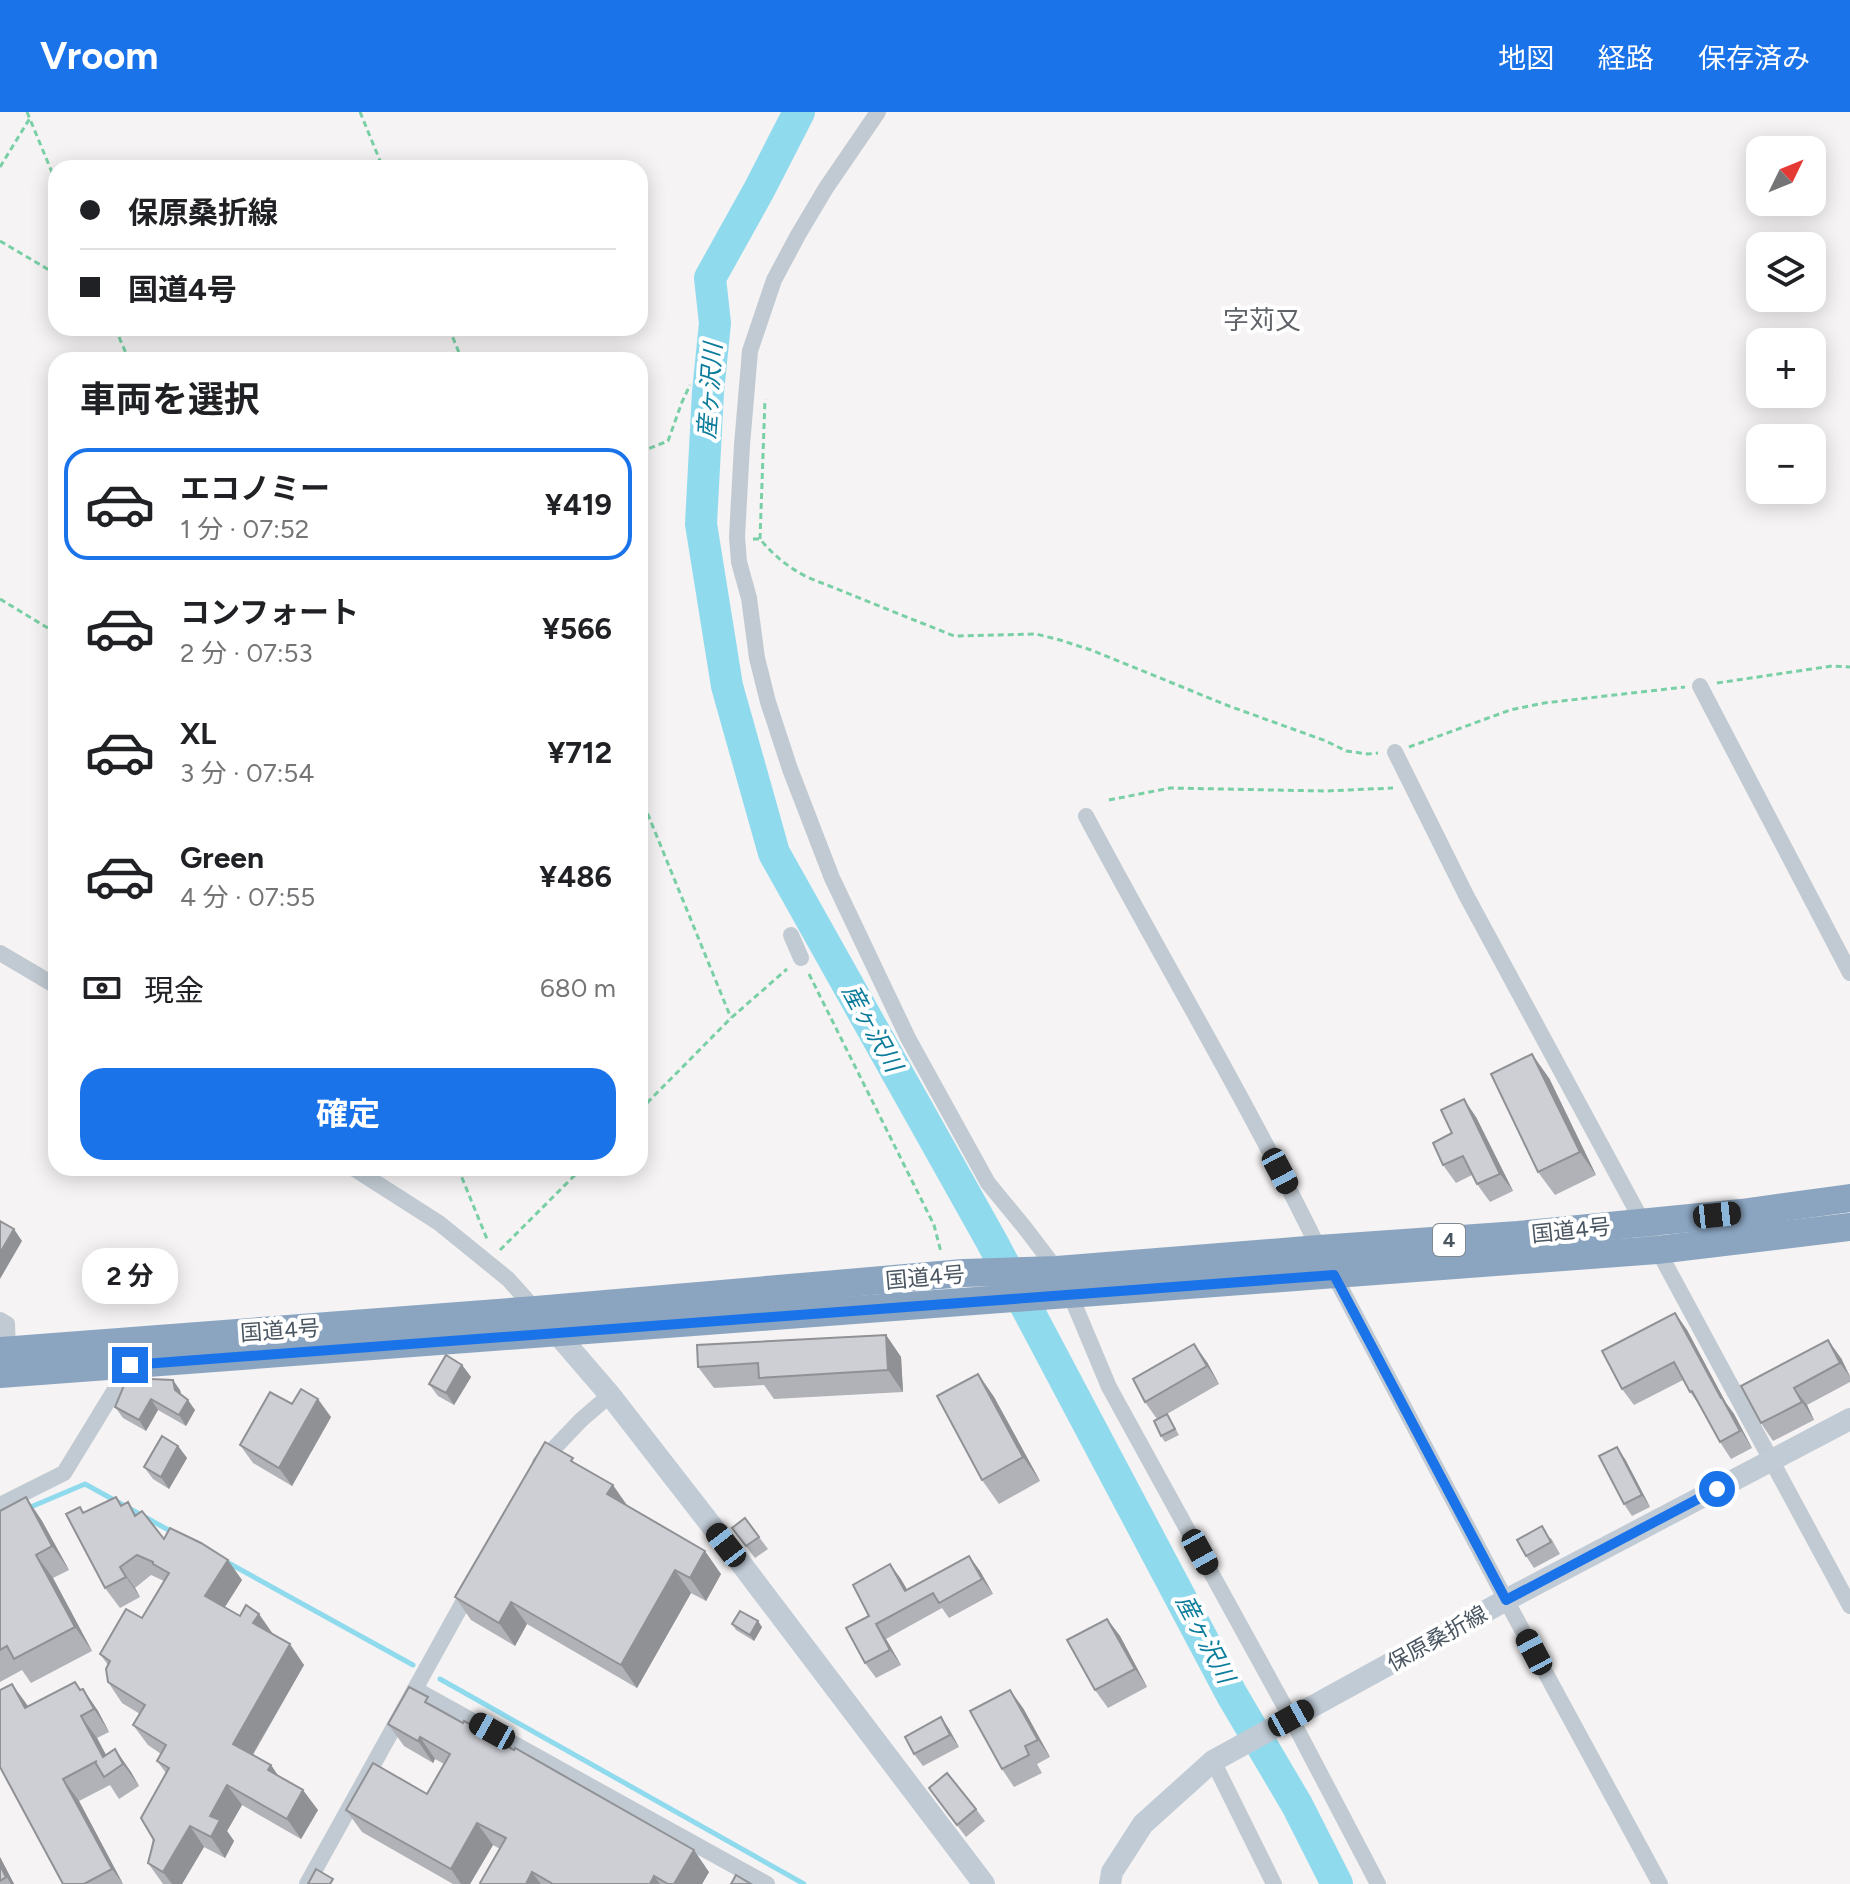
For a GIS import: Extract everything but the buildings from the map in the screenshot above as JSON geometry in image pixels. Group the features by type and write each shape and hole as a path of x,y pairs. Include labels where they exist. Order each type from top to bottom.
{"highway":[{"name":"国道4号","path":"3,1359 130,1365 978,1301 1057,1282 1319,1249 1643,1223 1850,1198"},
{"name":"国道4号","path":"3,1359 955,1274 1057,1282 1334,1275 1657,1250 1850,1227"}],"main road":[{"path":"536,1310 610,1395 736,1557 980,1882"},
{"name":"保原桑折線","path":"1110,1884 1112,1872 1143,1824 1213,1761 1506,1600 1850,1419"}],"street":[{"path":"878,112 798,235 774,280 750,351 737,537 757,658 768,702 832,878 908,1038 977,1167 1025,1228 1057,1282 1109,1387 1378,1884"},
{"path":"1700,686 1850,973"},
{"path":"1395,752 1466,895 1850,1606"},
{"path":"1086,816 1294,1196 1319,1249"},
{"path":"791,935 801,958"},
{"path":"0,953 48,981"},
{"path":"366,1176 439,1223 508,1279 536,1310"},
{"path":"1334,1275 1660,1884"},
{"path":"0,1320 7,1324 3,1359"},
{"path":"2,1504 64,1473 130,1365"},
{"path":"533,1476 540,1463 610,1395"},
{"path":"307,1884 481,1569"},
{"path":"415,1689 767,1884"},
{"path":"1213,1761 1274,1884"}],"path":[{"path":"27,112 48,162"},
{"path":"360,112 380,160"},
{"path":"0,167 30,118"},
{"path":"0,241 48,269"},
{"path":"648,449 668,441 690,385"},
{"path":"765,390 760,539 789,568 954,636 1036,634 1060,640 1346,751 1368,754 1395,752 1510,710 1544,703 1700,686 1832,666 1850,667"},
{"path":"737,537 760,539"},
{"path":"0,599 48,628"},
{"path":"1109,800 1170,788 1325,791 1412,787"},
{"path":"648,815 731,1018"},
{"path":"648,1102 731,1018 801,958 934,1225 955,1274"},
{"path":"461,1176 487,1240 488,1262"},
{"path":"488,1262 574,1176"}],"waterway":[{"name":"産ヶ沢川","path":"799,112 710,278 715,323 701,524 727,686 774,853 992,1242 1232,1695 1297,1805 1337,1884"},
{"path":"26,1509 85,1484 174,1533"},
{"path":"225,1561 413,1665"},
{"path":"440,1679 804,1884"}],"district":[{"name":"字苅又","path":"1262,320"}],"route":[{"path":"130,1365 1334,1275 1506,1600 1717,1489"}]}
